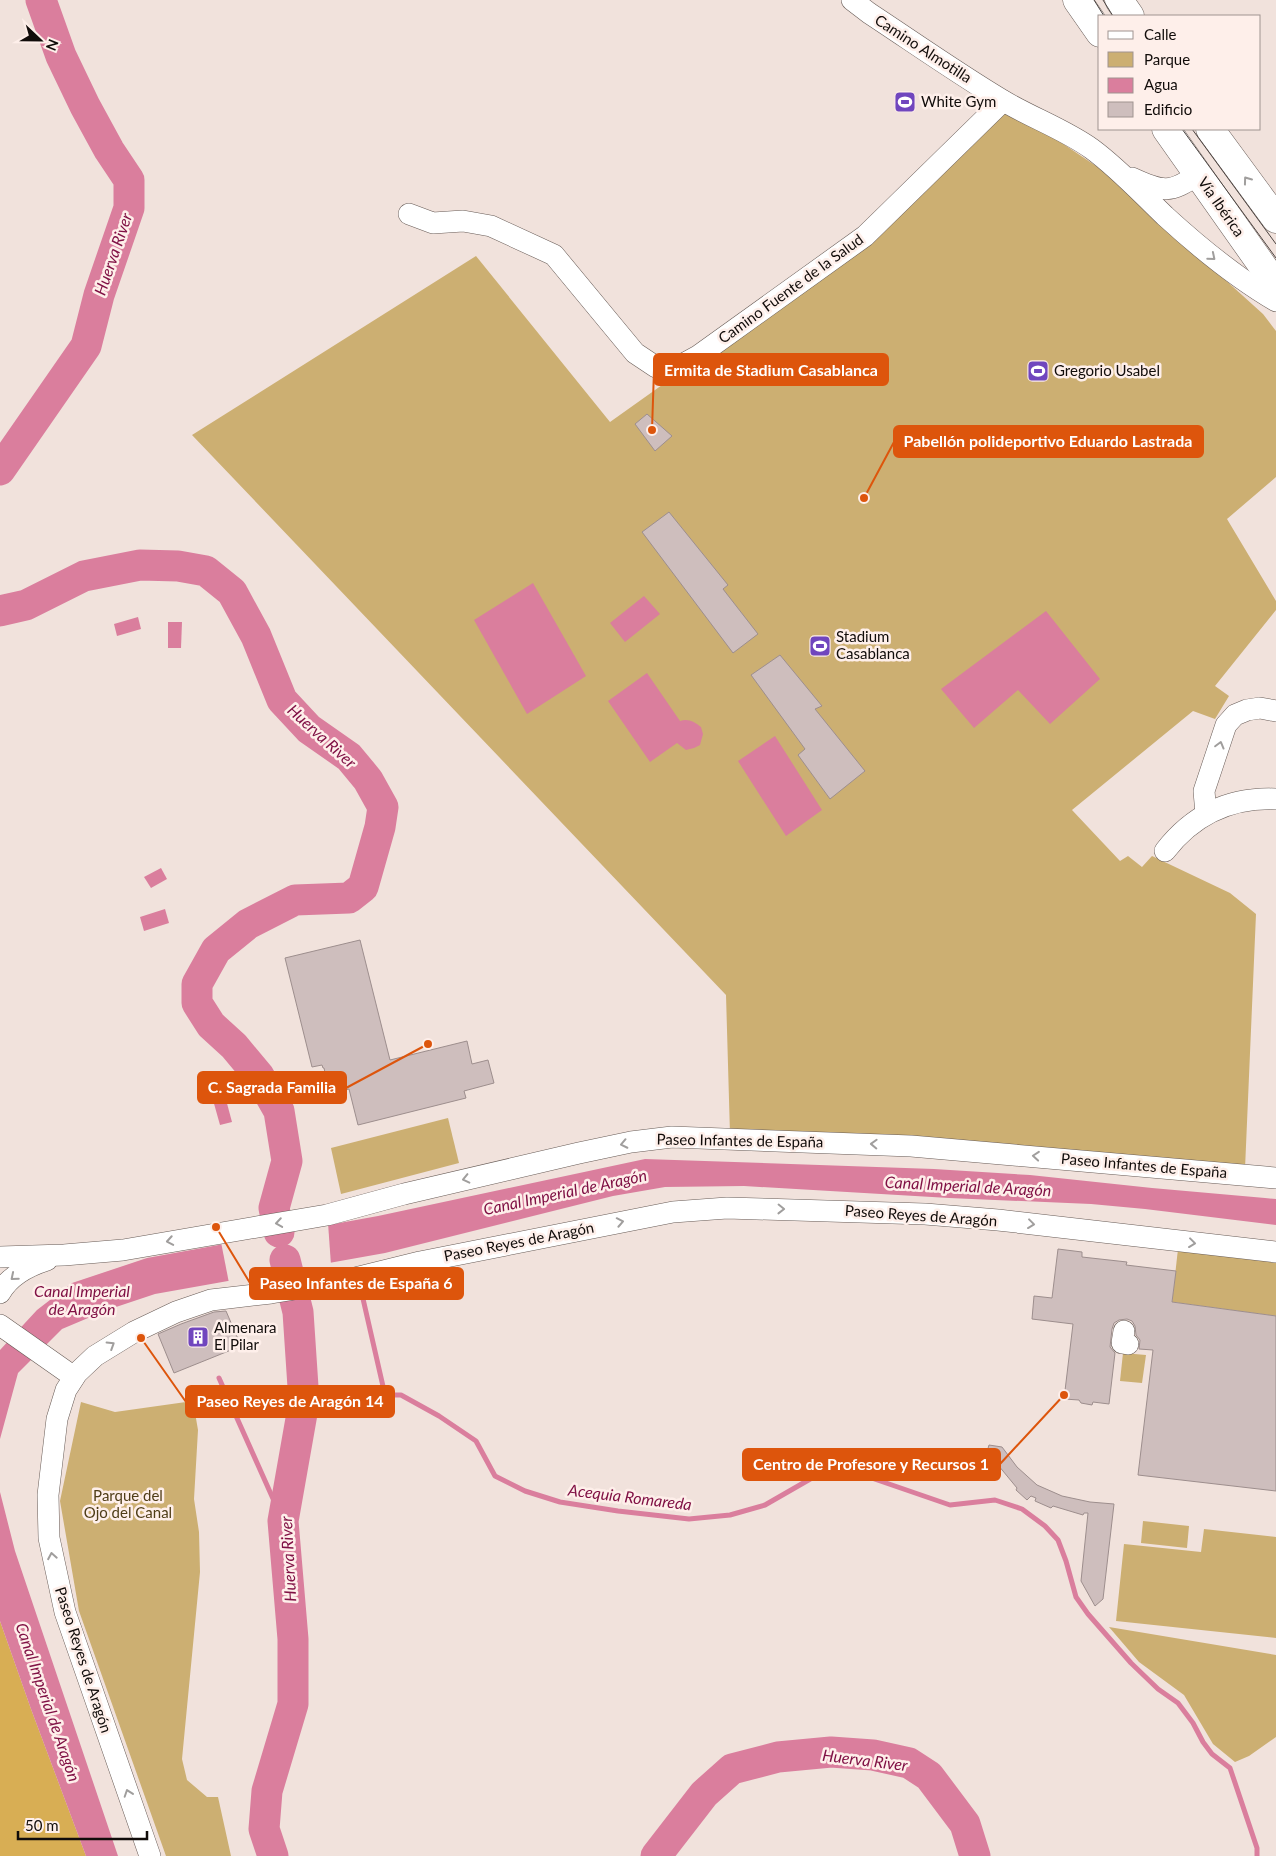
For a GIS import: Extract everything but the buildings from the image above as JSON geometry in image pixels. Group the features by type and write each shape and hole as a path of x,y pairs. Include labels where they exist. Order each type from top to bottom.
{"highway":[{"path":"1077,0 1098,30"},
{"path":"1119,0 1129,15"},
{"name":"Vía Ibérica","path":"1166,130 1190,180 1276,286"},
{"path":"1211,130 1276,219"}],"street":[{"name":"Camino Almotilla","path":"852,0 1003,101 1092,149 1123,173 1213,258 1247,284 1276,301"},
{"name":"Camino Fuente de la Salud","path":"409,214 432,223 463,221 491,226 554,255 635,353 656,367 676,368 698,356 865,236 1003,101"},
{"name":"Camino Almotilla","path":"1123,173 1157,188 1174,188 1190,180"},
{"path":"1176,225 1175,208 1190,180"},
{"path":"1206,814 1204,791 1226,725 1235,715 1247,710 1260,708 1276,711"},
{"path":"1165,851 1183,831 1206,814 1240,802 1263,798 1276,799"},
{"name":"Paseo Infantes de España","path":"0,1257 123,1250 218,1232 328,1215 404,1194 579,1153 631,1142 672,1137 911,1146 1276,1178"},
{"name":"Paseo Reyes de Aragón","path":"150,1856 65,1612 49,1538 48,1495 57,1419 66,1390 74,1377 95,1356 142,1328 211,1300 271,1293 332,1282 420,1262 673,1212 727,1208 878,1212 998,1220 1276,1252"},
{"name":"Paseo Infantes de España","path":"0,1293 12,1278 24,1269 64,1254"},
{"path":"2,1326 74,1377"}],"green space":[{"name":"Stadium Casablanca","path":"1005,105 1108,174 1263,314 1276,331 1276,477 1227,519 1276,601 1276,610 1215,686 1229,696 1215,719 1193,711 1072,810 1120,861 1128,856 1142,867 1152,856 1230,893 1256,914 1245,1169 730,1134 726,995 192,435 476,256 610,422 866,240"},
{"path":"448,1118 459,1163 341,1194 331,1148"},
{"path":"1178,1249 1276,1261 1276,1316 1172,1302"},
{"path":"1123,1353 1146,1355 1142,1383 1120,1381"},
{"name":"Parque del Ojo del Canal","path":"193,1401 198,1430 194,1499 199,1532 200,1572 182,1759 187,1780 207,1797 218,1797 231,1856 166,1856 79,1611 60,1501 81,1402 115,1412"},
{"path":"1143,1521 1189,1526 1187,1548 1141,1543"},
{"path":"1204,1529 1276,1537 1276,1638 1116,1621 1124,1544 1201,1552"},
{"path":"1109,1627 1276,1655 1276,1737 1249,1756 1235,1762 1213,1744 1184,1695 1139,1662"}],"shaded area":[{"path":"0,1621 31,1709 86,1856 0,1856"}],"water":[{"path":"533,583 586,676 527,714 474,620"},
{"path":"644,596 660,614 625,642 610,623"},
{"path":"1046,611 1100,679 1050,724 1018,690 974,728 941,689"},
{"path":"138,617 141,629 117,636 114,624"},
{"path":"168,622 182,622 181,648 168,648"},
{"path":"647,673 680,721 691,721 701,727 703,734 700,745 686,750 677,743 650,762 608,701"},
{"path":"775,736 822,810 786,836 738,761"},
{"path":"161,868 167,879 151,888 144,877"},
{"path":"165,909 169,923 144,931 140,917"},
{"path":"225,1096 232,1122 220,1125 213,1100"},
{"name":"Canal Imperial de Aragón","path":"645,1159 934,1169 1030,1175 1276,1199 1276,1225 1091,1204 744,1186 665,1187 613,1196 385,1253 155,1294 107,1310 62,1329 18,1373 0,1439 0,1350 37,1310 72,1283 147,1258 378,1216"},
{"name":"Canal Imperial de Aragón","path":"0,1492 15,1551 118,1856 86,1856 0,1621"}],"pier":[{"path":"328,1223 331,1265 229,1283 221,1242"}],"waterway":[{"name":"Huerva River","path":"0,470 86,346 99,295 129,208 129,180 109,150 85,106 61,56 41,0"},
{"name":"Huerva River","path":"0,611 26,605 84,576 140,565 178,566 206,571 232,592 256,636 282,700 309,729 349,757 368,780 383,807 380,827 363,887 349,898 295,900 248,924 216,950 197,984 197,1003 211,1025 234,1046 259,1076 279,1111 287,1161 274,1208 279,1232"},
{"name":"Huerva River","path":"273,1856 264,1829 267,1791 293,1704 293,1639 283,1521 304,1402 298,1312 285,1260"},
{"name":"Acequia Romareda","path":"361,1290 385,1395 401,1395 439,1416 476,1441 495,1476 525,1491 560,1502 689,1519 730,1515 765,1505 812,1478 860,1474 950,1505 995,1500 1022,1509 1045,1526 1058,1540 1076,1597 1088,1614 1131,1663 1158,1689 1178,1703 1212,1754 1230,1768 1257,1848 1257,1856"},
{"path":"219,1378 283,1521"},
{"name":"Huerva River","path":"656,1856 704,1794 732,1769 778,1757 831,1752 873,1755 909,1763 929,1776 965,1824 975,1856"}],"tram line":[{"path":"1094,0 1103,15"},
{"path":"1103,0 1112,15"},
{"path":"1183,130 1276,258"},
{"path":"1193,130 1276,244"}],"place":[{"name":"White Gym","path":"905,102"},
{"name":"Gregorio Usabel","path":"1038,371"},
{"name":"Ermita de Stadium Casablanca","path":"652,430"},
{"name":"Pabellón polideportivo Eduardo Lastrada","path":"864,498"},
{"name":"Stadium Casablanca","path":"820,646"},
{"name":"C. Sagrada Familia","path":"428,1044"},
{"name":"Paseo Infantes de España 6","path":"216,1227"},
{"name":"Almenara El Pilar","path":"198,1337"},
{"name":"Paseo Reyes de Aragón 14","path":"141,1338"},
{"name":"Centro de Profesore y Recursos 1","path":"1064,1395"}]}
